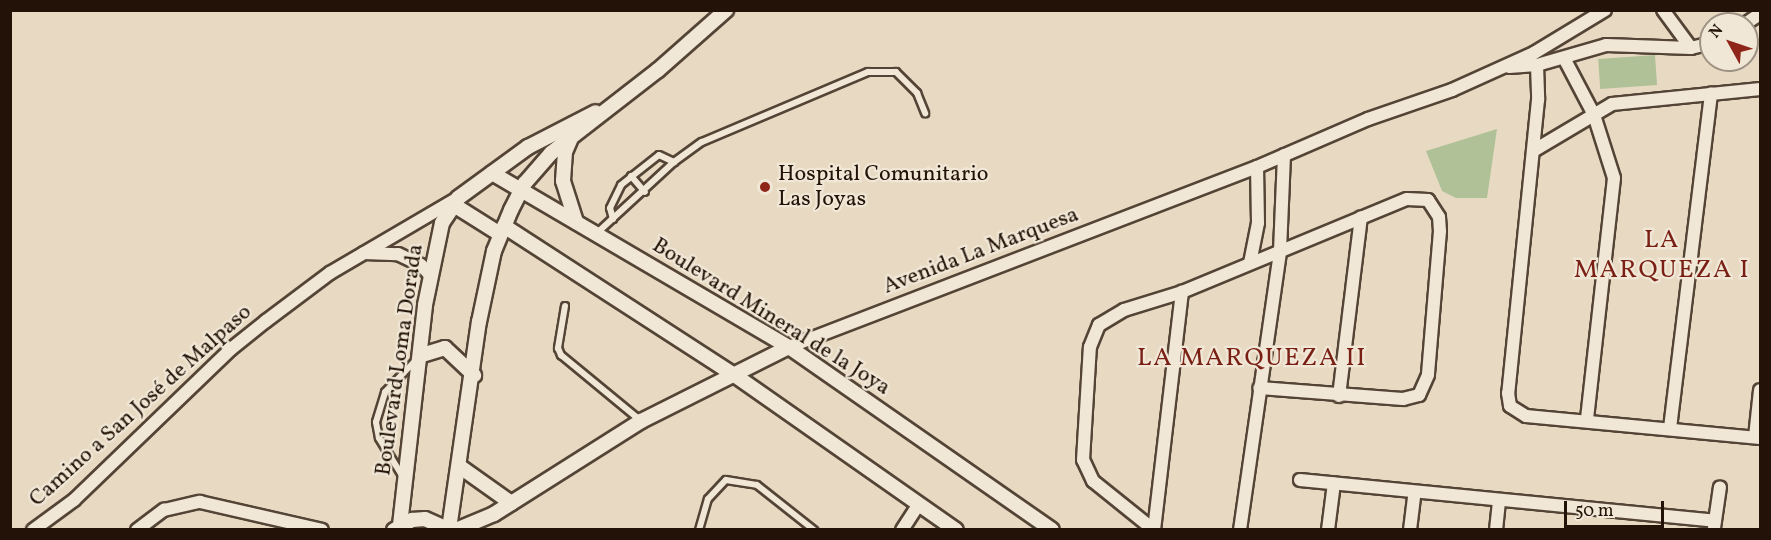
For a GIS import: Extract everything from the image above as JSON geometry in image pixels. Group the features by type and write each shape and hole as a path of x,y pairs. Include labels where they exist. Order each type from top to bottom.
{"street":[{"path":"397,527 425,519 452,529 459,466 474,375 479,322 502,230 520,193 539,166 726,10"},
{"path":"1502,67 1605,10"},
{"path":"1663,10 1690,48"},
{"path":"1502,67 1537,65 1606,45 1690,48 1699,46"},
{"path":"1564,58 1594,115 1610,156 1614,196 1587,419"},
{"path":"1537,65 1533,151 1508,399 1514,411 1526,416 1587,419 1758,438 1761,390"},
{"name":"Avenida La Marquesa","path":"452,529 494,514 641,421 789,347 1257,167 1502,67"},
{"path":"1533,151 1594,115 1626,100 1761,89"},
{"path":"1670,428 1711,93"},
{"name":"Boulevard Loma Dorada","path":"397,527 431,276 442,223 456,201 492,173 550,134 614,103"},
{"path":"571,138 565,153 563,181 576,222"},
{"path":"1240,530 1280,251 1284,155"},
{"path":"1250,263 1258,223 1257,167"},
{"path":"492,173 520,193"},
{"name":"Boulevard Mineral de la Joya","path":"520,193 597,234 789,347 1052,530"},
{"path":"1154,530 1103,490 1087,471 1083,449 1090,347 1098,325 1108,318 1182,292 1361,217 1418,197 1435,207 1440,231 1428,375 1425,387 1413,398 1339,396 1259,388"},
{"path":"456,201 733,374 956,530"},
{"name":"Camino a San José de Malpaso","path":"33,530 74,500 231,349 330,273 456,201"},
{"path":"1339,396 1361,217"},
{"path":"363,253 398,254 421,265 431,276"},
{"path":"1154,530 1182,292"},
{"path":"422,355 446,348 474,375"},
{"path":"459,466 511,504"},
{"path":"1300,480 1714,525 1719,487"},
{"path":"1328,530 1334,483"},
{"path":"1410,530 1415,492"},
{"path":"1496,530 1499,500"},
{"path":"137,530 164,510 200,502 302,528 322,530"},
{"path":"902,530 920,504"},
{"name":"Avenida La Marquesa","path":"481,530 494,514"}],"lane":[{"path":"597,234 645,192 674,162 702,142 877,70 896,72 917,93 925,113"},
{"path":"613,219 610,208 615,195 632,176 659,155 674,162"},
{"path":"632,176 645,192"},
{"path":"565,306 558,348 561,355 641,421"},
{"path":"404,478 379,438 376,422 385,392 422,355"},
{"path":"699,530 708,499 726,480 757,485 814,530"}],"green space":[{"path":"1655,55 1657,85 1600,89 1598,59"},
{"path":"1497,129 1487,198 1456,198 1442,191 1426,151"}],"place":[{"name":"Hospital Comunitario Las Joyas","path":"765,187"}],"district":[{"name":"LA MARQUEZA I","path":"1662,256"},
{"name":"LA MARQUEZA II","path":"1252,359"}]}
